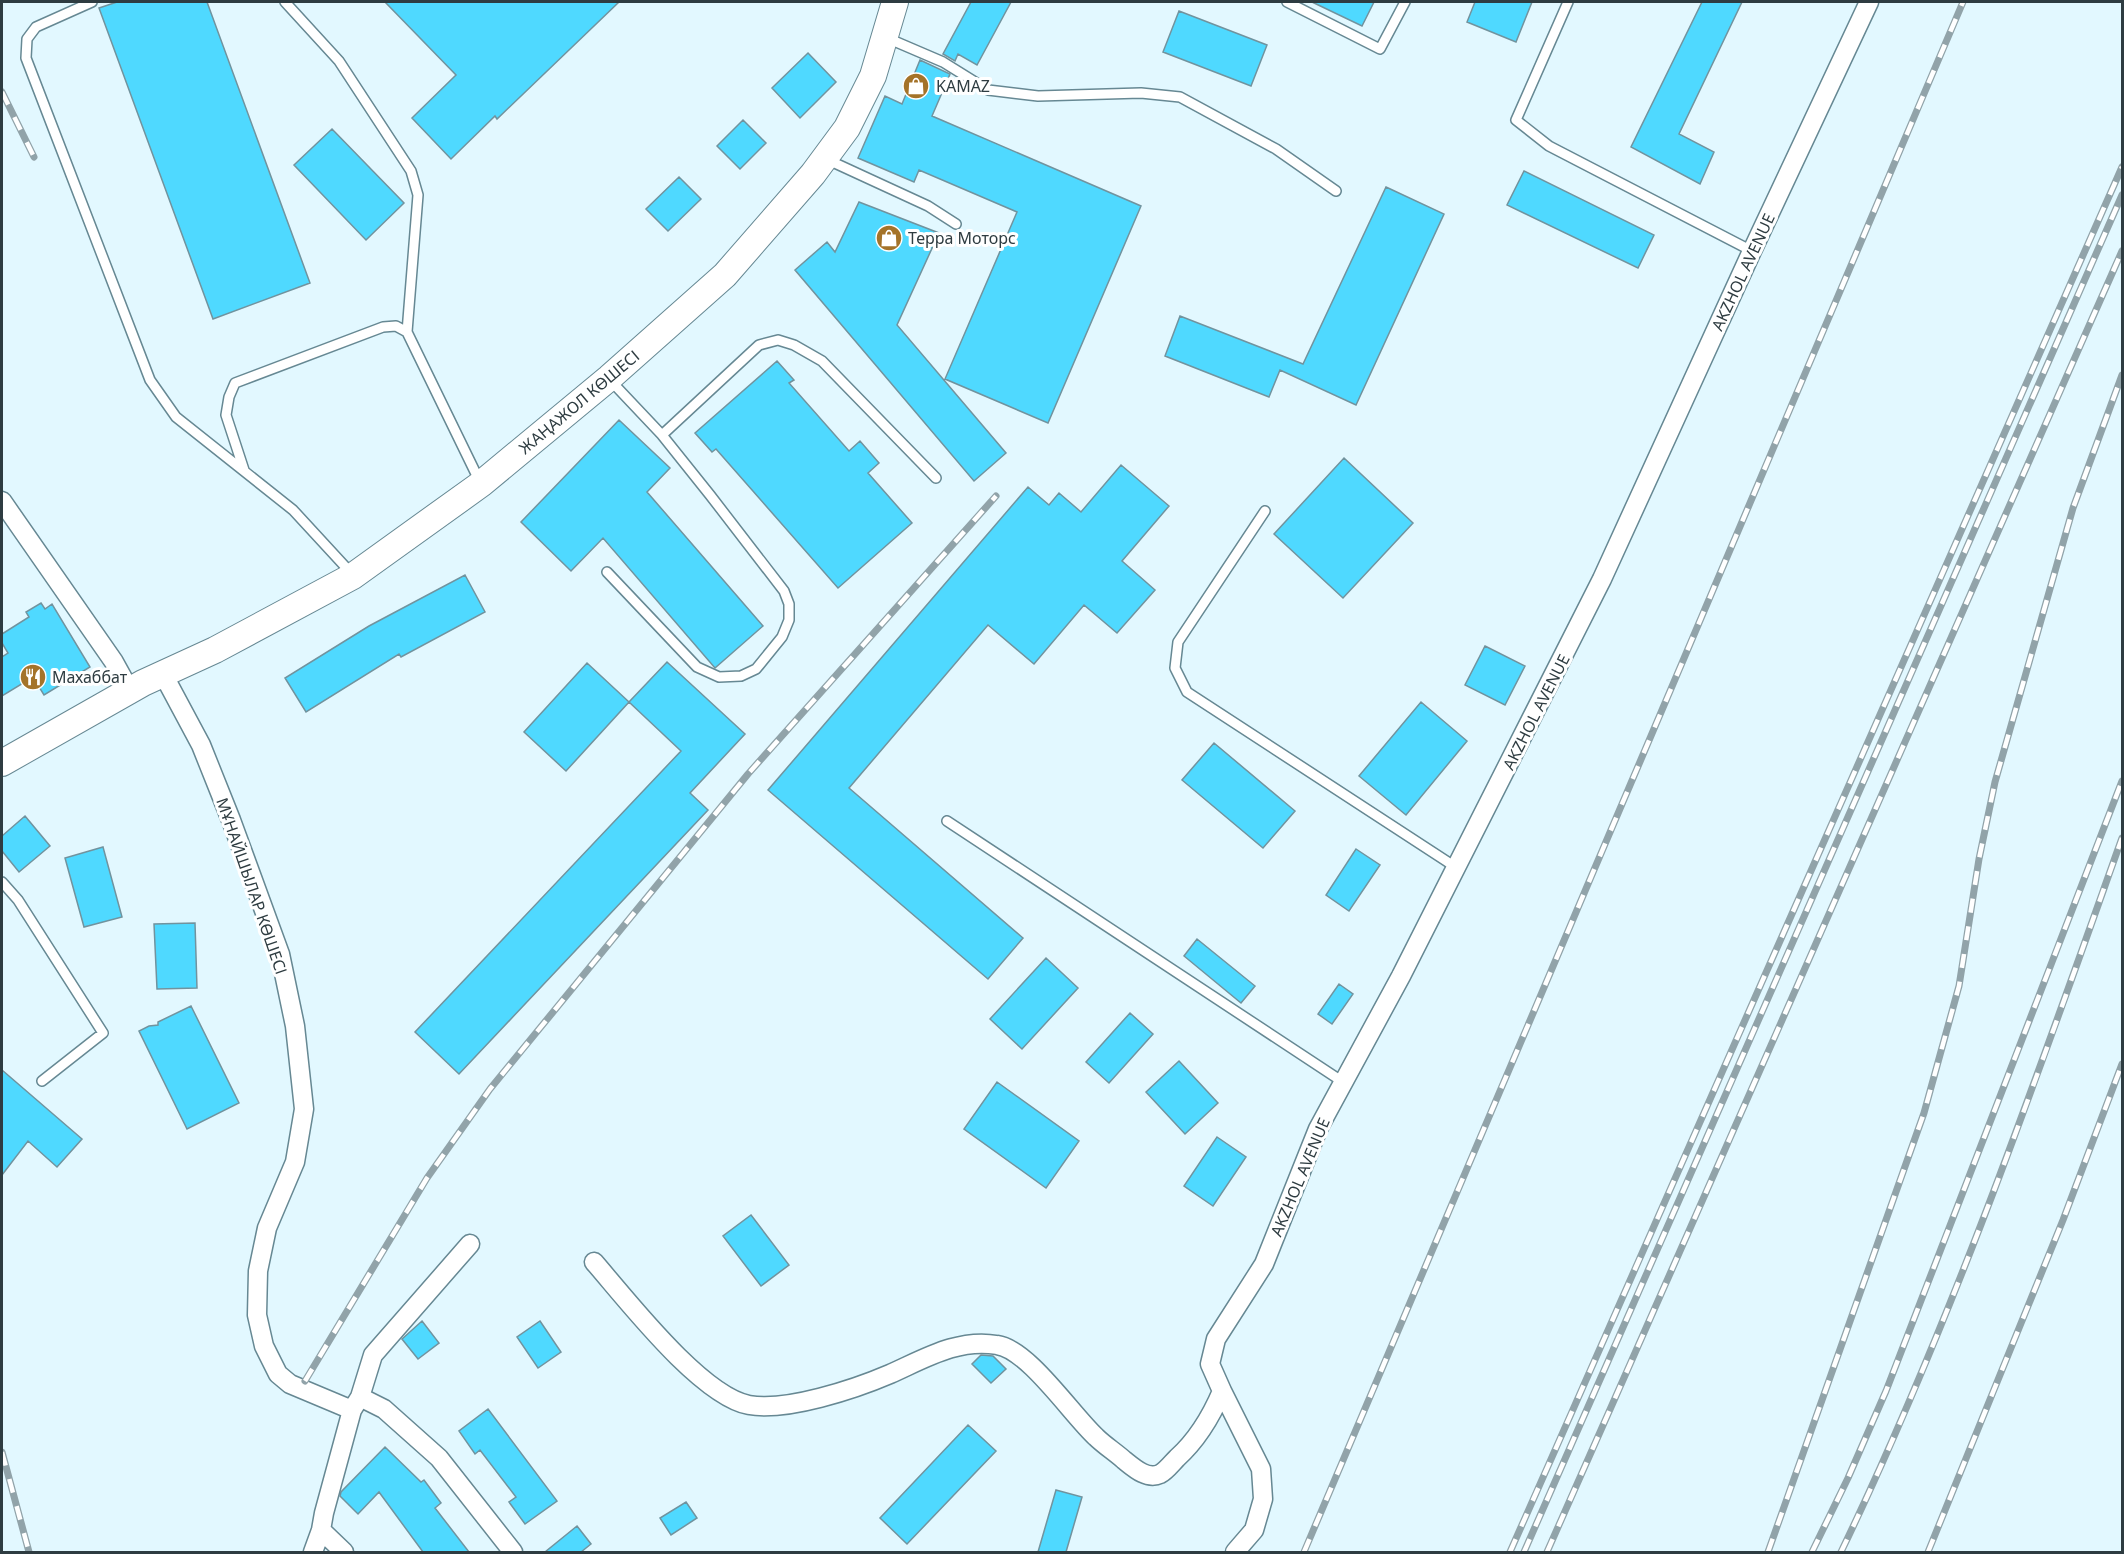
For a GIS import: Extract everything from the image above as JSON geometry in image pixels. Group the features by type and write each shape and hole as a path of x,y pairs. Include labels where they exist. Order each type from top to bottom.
{"main road":[{"name":"ЖАҢАЖОЛ КӨШЕСІ","path":"2,763 145,682 215,650 353,576 481,484 609,378 725,275 813,174 846,128 867,86 896,2"}],"street":[{"name":"AKZHOL AVENUE","path":"1235,1552 1254,1530 1263,1499 1261,1469 1210,1364 1216,1339 1264,1264 1314,1138 1457,868 1602,579 1869,2"},
{"name":"МҰНАЙШЫЛАР КӨШЕСІ","path":"2,501 114,662 145,682 201,746 280,954 295,1026 304,1109 295,1162 267,1228 258,1271 257,1315 264,1346 278,1374 290,1384 356,1404 384,1409 439,1458 513,1552"},
{"path":"313,1552 356,1404 373,1355 470,1244"},
{"path":"594,1262 672,1351 725,1397 750,1406 781,1405 819,1399 890,1374 927,1356 954,1347 984,1343 1001,1345 1017,1354 1037,1372 1096,1437 1135,1469 1147,1475 1160,1474 1192,1445 1213,1413 1222,1391"},
{"path":"321,1530 344,1552"}],"lane":[{"path":"92,2 36,27 27,39 26,58 150,380 176,417 293,510 353,576"},
{"path":"285,2 339,61 411,171 418,195 407,332 481,484"},
{"path":"1287,2 1380,50 1405,2"},
{"path":"1568,2 1516,120 1549,146 1752,251"},
{"path":"885,37 943,62 988,90 1038,96 1142,93 1180,97 1276,149 1336,191"},
{"path":"824,158 928,206 956,224"},
{"path":"244,470 226,415 229,397 235,383 383,327 396,326 407,332"},
{"path":"662,435 759,345 778,340 794,345 822,361 936,478"},
{"path":"607,572 697,667 719,677 741,676 756,669 782,637 789,620 789,604 784,591 662,435 609,378"},
{"path":"1265,511 1178,642 1175,668 1187,692 1457,868"},
{"path":"947,821 1343,1082"},
{"path":"2,882 18,900 103,1033 42,1081"}],"building":[{"path":"117,2 207,2 310,283 213,319 99,8"},
{"path":"385,2 619,2 497,119 495,116 451,159 412,118 456,75"},
{"path":"971,2 1011,2 977,65 958,54 955,61 943,54"},
{"path":"1312,2 1374,2 1362,26"},
{"path":"1475,2 1532,2 1516,42 1467,22"},
{"path":"1702,2 1742,2 1679,134 1714,152 1700,184 1631,147"},
{"path":"1179,11 1267,45 1251,86 1163,52"},
{"path":"808,53 836,82 800,118 772,88"},
{"path":"920,60 950,74 932,116 1141,206 1048,423 945,379 1017,212 919,170 914,182 858,158 885,96 902,104"},
{"path":"743,120 766,143 740,169 717,146"},
{"path":"332,129 404,203 366,240 294,165"},
{"path":"1524,171 1654,235 1638,268 1507,205"},
{"path":"679,177 701,199 668,231 646,209"},
{"path":"1386,187 1444,214 1356,405 1280,370 1269,397 1165,356 1180,316 1303,364"},
{"path":"859,202 939,233 897,325 1006,453 974,481 795,270 827,242 835,252"},
{"path":"777,361 794,380 789,383 849,451 860,441 879,463 868,473 912,523 838,588 716,449 712,452 695,433"},
{"path":"619,420 670,468 647,492 763,626 715,668 603,538 571,571 521,522"},
{"path":"1344,458 1413,523 1343,598 1274,534"},
{"path":"1121,465 1169,506 1122,561 1155,590 1117,633 1084,605 1034,664 988,625 849,788 1023,938 988,979 768,790 1028,487 1049,505 1059,493 1081,512"},
{"path":"465,575 485,612 401,657 399,654 306,712 285,678 369,626"},
{"path":"41,603 45,609 52,604 90,667 44,695 33,677 2,696 2,657 8,653 2,643 2,634 29,617 26,612"},
{"path":"1485,646 1525,666 1505,705 1465,685"},
{"path":"667,662 745,734 690,793 708,810 459,1074 415,1032 681,751 629,702"},
{"path":"587,663 629,702 566,771 524,732"},
{"path":"1421,702 1467,741 1406,815 1359,776"},
{"path":"1214,743 1295,811 1263,848 1182,780"},
{"path":"25,816 50,846 19,872 2,851 2,836"},
{"path":"103,847 122,917 84,927 65,858"},
{"path":"1356,849 1380,865 1349,911 1326,895"},
{"path":"195,923 197,988 157,989 154,924"},
{"path":"1197,939 1255,986 1241,1003 1184,956"},
{"path":"1046,958 1078,988 1022,1049 990,1019"},
{"path":"1339,984 1353,994 1332,1024 1318,1014"},
{"path":"191,1006 239,1103 187,1129 139,1031 158,1025 158,1022"},
{"path":"1130,1013 1153,1034 1109,1083 1086,1062"},
{"path":"1179,1061 1218,1103 1185,1134 1146,1092"},
{"path":"2,1070 82,1139 57,1167 28,1141 2,1175"},
{"path":"997,1082 1079,1141 1046,1188 964,1129"},
{"path":"1217,1137 1246,1157 1213,1206 1184,1186"},
{"path":"751,1215 789,1265 761,1286 723,1236"},
{"path":"422,1321 439,1343 418,1359 402,1339"},
{"path":"540,1321 561,1352 538,1368 517,1337"},
{"path":"981,1355 993,1356 1006,1369 991,1383 972,1364"},
{"path":"488,1409 557,1501 525,1524 509,1502 516,1497 480,1450 475,1454 459,1431"},
{"path":"968,1425 996,1451 907,1544 880,1518"},
{"path":"385,1447 421,1482 424,1480 441,1503 435,1508 469,1552 423,1552 379,1492 358,1514 340,1496 341,1492"},
{"path":"1056,1490 1082,1497 1066,1552 1038,1552"},
{"path":"686,1502 697,1518 671,1535 660,1518"},
{"path":"577,1526 591,1544 581,1552 545,1552"}],"railway":[{"path":"1304,1552 1963,2"},
{"path":"2,92 34,157"},
{"path":"1510,1552 2122,167"},
{"path":"1524,1552 2122,195"},
{"path":"1547,1552 2122,251"},
{"path":"1768,1552 1924,1113 1959,986 1979,859 1995,782 2073,508 2122,375"},
{"path":"305,1381 427,1178 490,1089 748,774 996,496"},
{"path":"1812,1552 1848,1478 1886,1391 2122,781"},
{"path":"1841,1552 1920,1377 1956,1288 2025,1109 2122,838"},
{"path":"1928,1552 2063,1220 2122,1064"},
{"path":"2,1452 29,1552"}],"place":[{"name":"KAMAZ","path":"916,86"},
{"name":"Терра Моторс","path":"889,238"},
{"name":"Махаббат","path":"33,677"}]}
